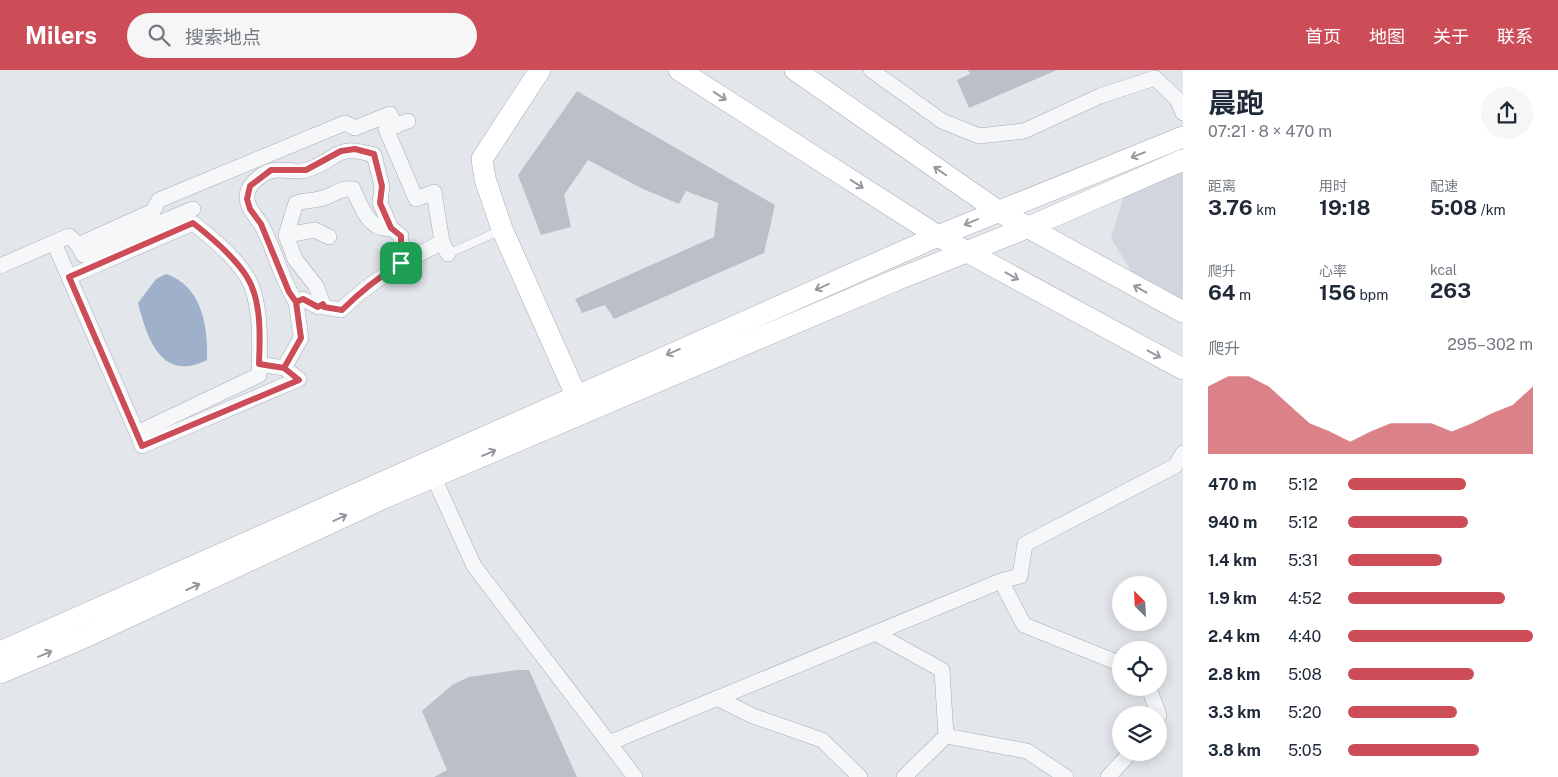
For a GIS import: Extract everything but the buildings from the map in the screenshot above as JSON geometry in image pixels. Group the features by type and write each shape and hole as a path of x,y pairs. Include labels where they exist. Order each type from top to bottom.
{"street":[{"path":"540,70 482,159 485,179 502,229 576,395"},
{"path":"679,70 938,236 1183,369"},
{"path":"795,70 998,210 1183,312"},
{"path":"871,70 942,121 979,136 1024,131 1100,96 1155,78 1177,99 1183,113"},
{"path":"78,245 153,211 159,200 345,124 356,128 390,114 402,123 386,129 416,200 434,192 445,248 401,263 382,277 371,282 342,310 324,307 316,286 295,259 286,234 296,203 309,198 319,199 345,188 353,189 376,227 383,230 391,228"},
{"path":"0,673 85,637 430,469 576,395 998,210 1183,137"},
{"path":"284,368 301,338 296,302 289,292 261,224 250,209 247,199 250,186 263,174 271,170 306,170 341,151 355,149 374,154 382,186 380,203 391,228 401,236 401,263"},
{"path":"0,652 430,469 1029,226 1183,160"},
{"path":"0,266 69,236 78,245 83,255 193,209"},
{"path":"69,277 193,223 212,237 247,278 255,299 260,340 259,375 137,432"},
{"path":"286,234 315,230 329,237"},
{"path":"54,243 142,446 299,380 284,368 259,364"},
{"path":"296,302 303,299 318,307 323,304"},
{"path":"609,742 1001,581 1020,576 1024,544 1175,466 1183,453"},
{"path":"430,469 474,566 635,777"},
{"path":"1001,581 1024,625 1112,660"},
{"path":"875,633 942,670 946,736 904,777"},
{"path":"717,698 753,716 822,740 860,777"},
{"path":"946,736 1027,751 1066,777"},
{"path":"1108,777 1123,761"}],"lane":[{"path":"445,248 502,229"}],"shaded area":[{"path":"1183,172 1183,300 1134,276 1111,238 1124,196"}],"water":[{"path":"166,274 188,288 195,298 204,321 207,360 191,366 178,366 167,361 159,353 146,330 138,303 156,279"}],"route":[{"path":"401,263 382,277 371,282 342,310 324,307 323,304 318,307 303,299 296,302 301,338 284,368 259,364 260,340 255,299 247,278 212,237 193,223 69,277 142,446 299,380 284,368 301,338 296,302 289,292 270,243 261,224 250,209 247,199 250,186 263,174 271,170 306,170 332,158 341,151 355,149 374,154 382,186 380,203 391,228 401,236 401,263"}]}
